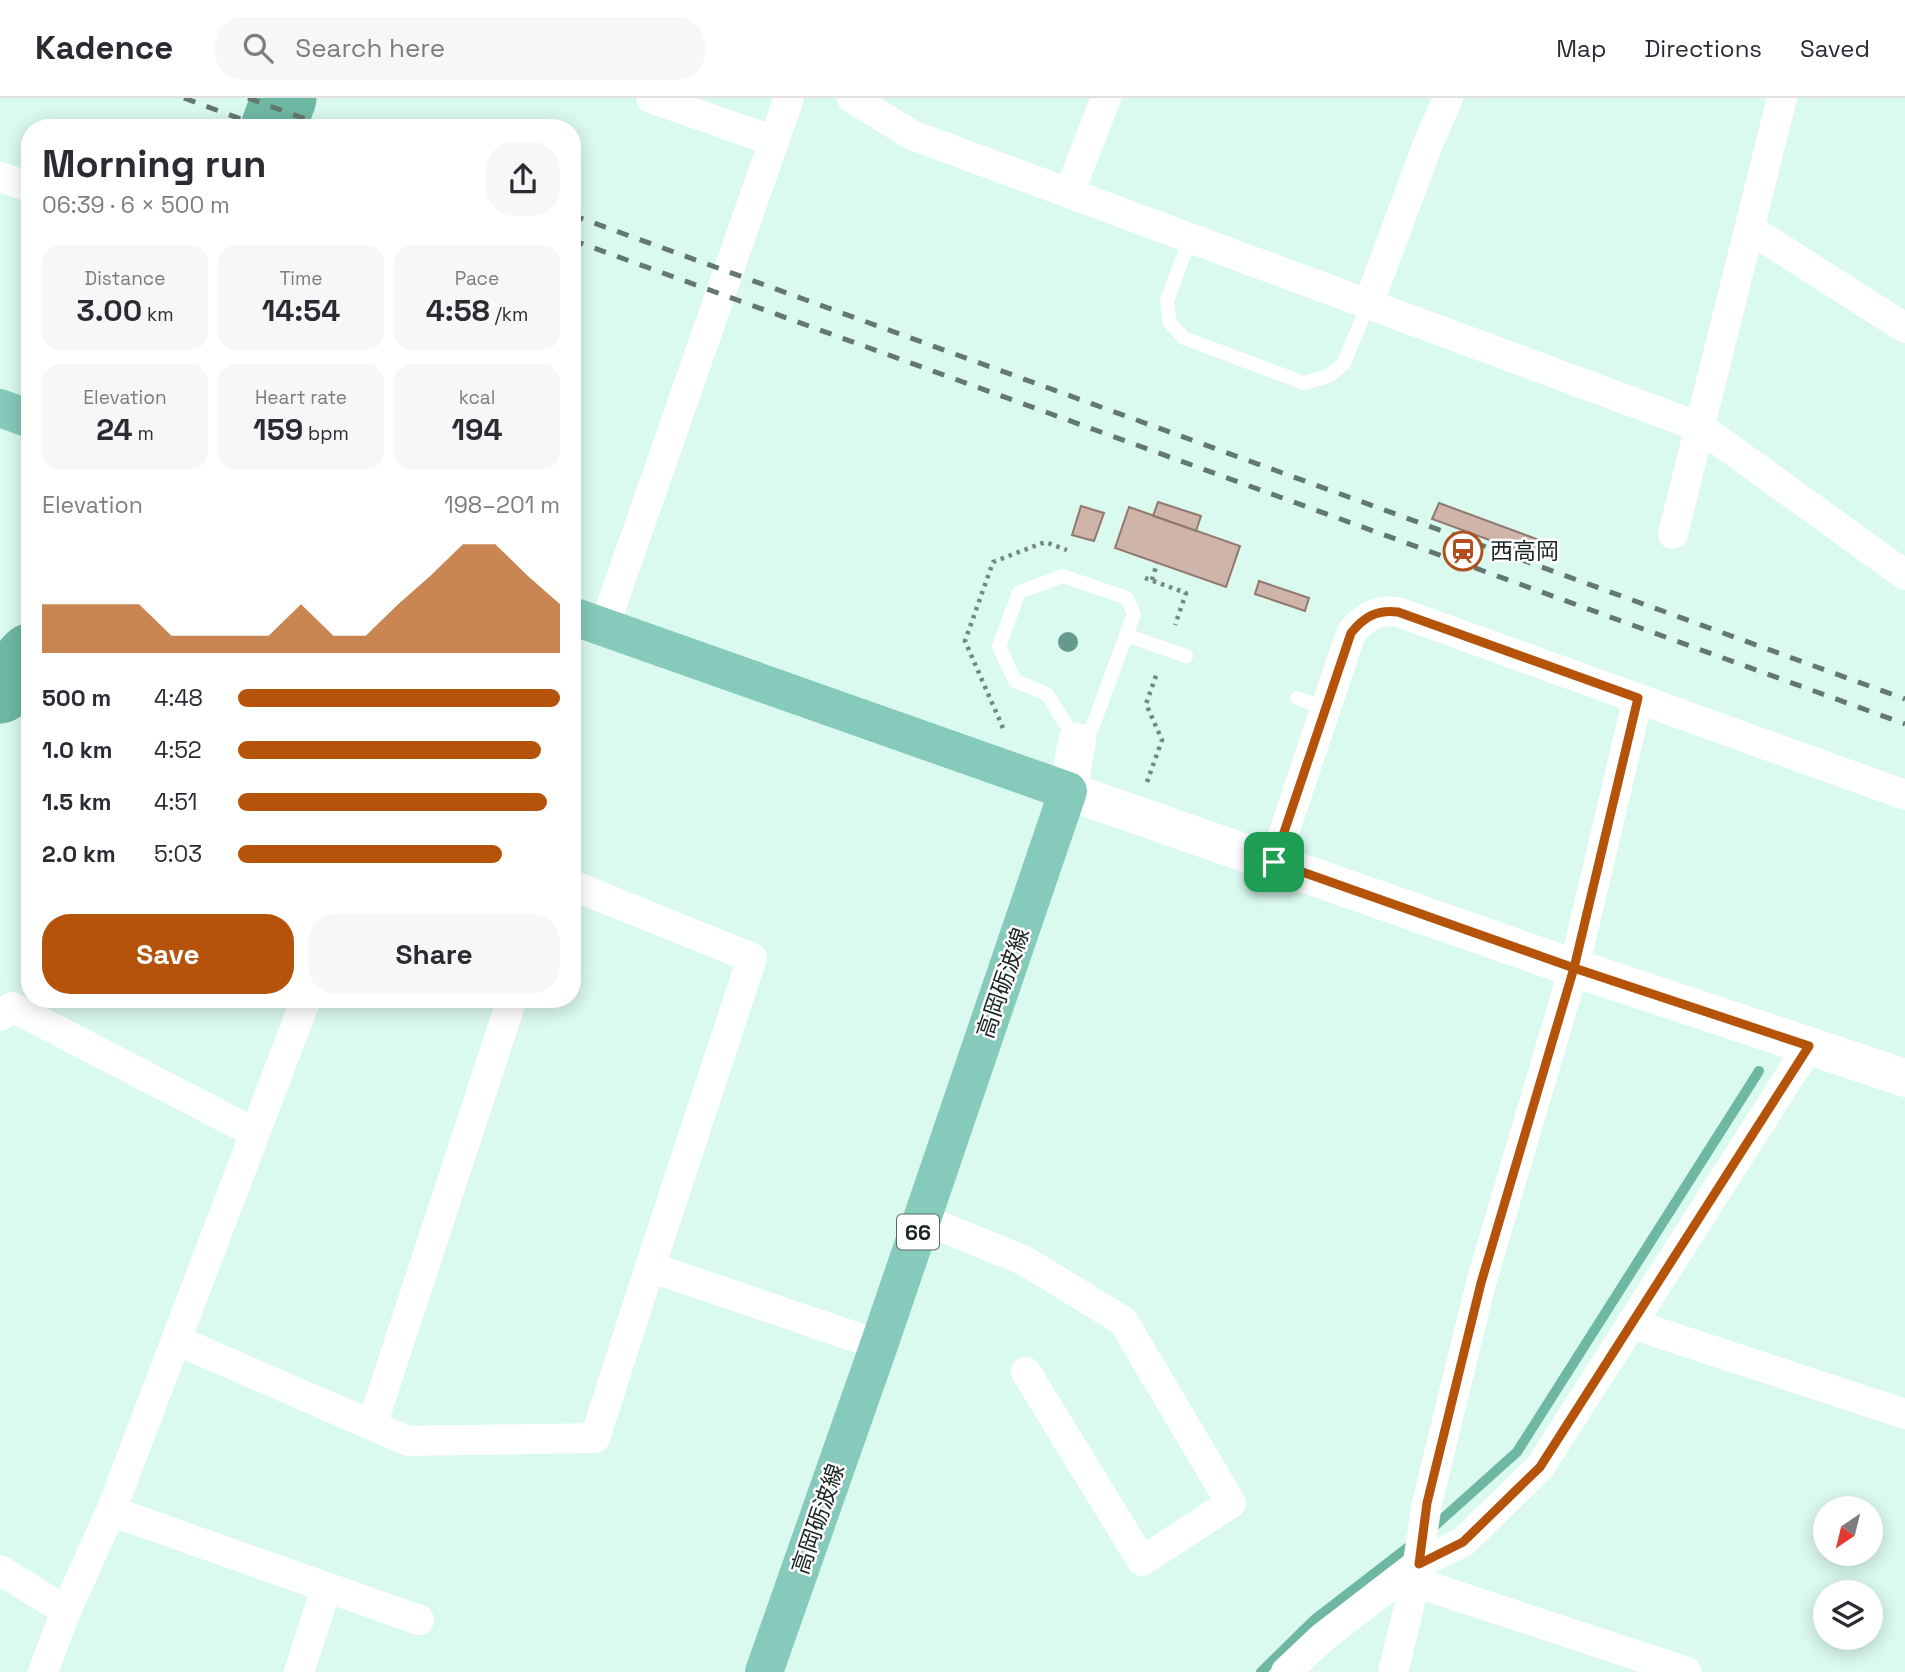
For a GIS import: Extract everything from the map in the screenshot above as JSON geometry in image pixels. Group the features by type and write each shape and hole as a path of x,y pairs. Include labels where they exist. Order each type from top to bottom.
{"main road":[{"path":"0,408 21,416"},
{"path":"588,621 1068,791"},
{"name":"高岡砺波線","path":"764,1672 1068,791"}],"street":[{"path":"651,98 774,141"},
{"path":"588,621 789,98"},
{"path":"852,98 912,135 1700,427 1905,575"},
{"path":"1069,193 1106,98"},
{"path":"1368,305 1448,98"},
{"path":"1674,534 1783,98"},
{"path":"0,177 21,184"},
{"path":"1750,229 1905,328"},
{"path":"1274,862 1351,633 1362,620 1382,610 1398,612 1905,795"},
{"path":"1393,1672 1417,1573 1427,1503 1481,1283 1574,968 1638,698"},
{"path":"1077,742 1068,791 1574,968 1905,1078"},
{"path":"176,1340 408,1441 595,1438 752,958 581,889"},
{"path":"23,1008 255,1133"},
{"path":"43,1672 66,1611 111,1511 303,1008"},
{"path":"372,1425 509,1008"},
{"path":"1286,1672 1322,1638 1463,1542 1540,1467 1809,1046"},
{"path":"922,1219 1025,1261 1123,1321 1231,1503 1142,1561 1026,1372"},
{"path":"650,1267 879,1345"},
{"path":"1632,1324 1905,1414"},
{"path":"111,1511 419,1620"},
{"path":"0,1570 66,1611"},
{"path":"1417,1573 1687,1672"},
{"path":"299,1672 326,1589"}],"lane":[{"path":"1190,238 1167,301 1170,323 1184,338 1304,383 1329,376 1344,363 1368,305"},
{"path":"1063,576 1127,598 1133,614 1091,728 1077,742 1048,694 1015,681 999,646 1019,592 1063,576"},
{"path":"1126,635 1186,656"},
{"path":"1297,698 1325,708"}],"path":[{"path":"1152,580 1157,563"},
{"path":"1144,793 1162,740 1146,704 1186,593"}],"building":[{"path":"1158,502 1201,516 1196,531 1153,516"},
{"path":"1439,503 1542,541 1536,557 1432,519"},
{"path":"1081,506 1104,513 1094,541 1072,535"},
{"path":"1129,507 1240,546 1226,587 1115,548"},
{"path":"1259,581 1309,598 1305,611 1255,594"}],"waterway":[{"path":"276,119 284,98"},
{"path":"0,691 21,666"},
{"path":"1430,1530 1517,1452 1759,1071"},
{"path":"1261,1672 1314,1620 1415,1542"}],"railway":[{"path":"184,98 241,119"},
{"path":"248,98 305,119"},
{"path":"581,218 1905,699"},
{"path":"581,243 1905,724"}],"place":[{"name":"西高岡","path":"1463,551"}],"route":[{"path":"1274,862 1351,633 1362,620 1382,610 1398,612 1638,698 1574,968 1481,1283 1427,1503 1419,1564 1463,1542 1540,1467 1809,1046 1574,968 1274,862"}]}
